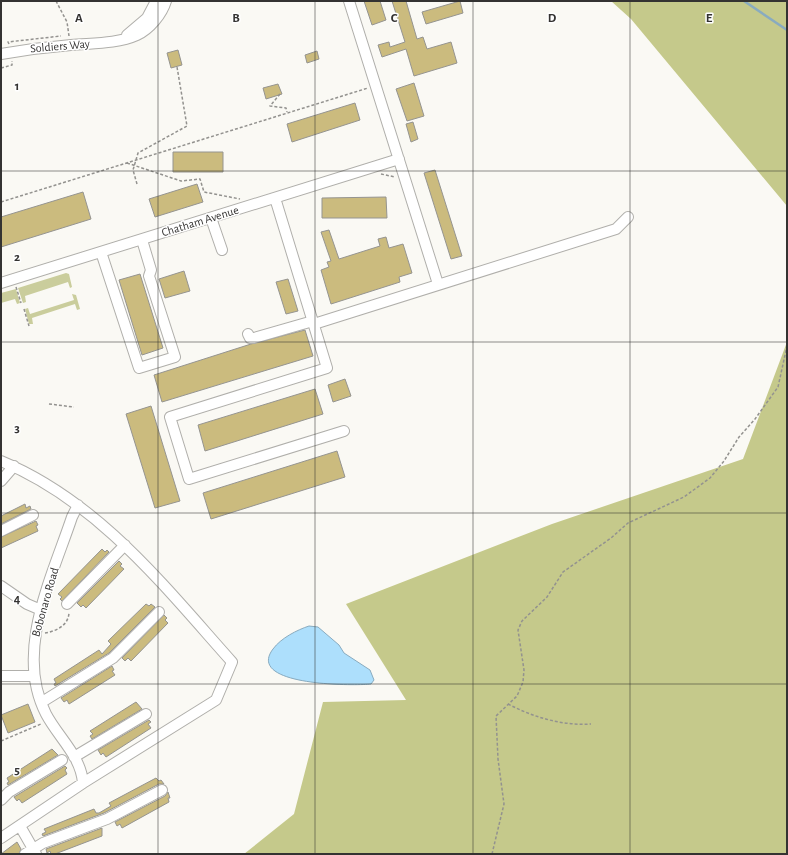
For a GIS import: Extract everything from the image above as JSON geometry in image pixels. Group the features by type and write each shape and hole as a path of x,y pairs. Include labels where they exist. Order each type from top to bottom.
{"street":[{"path":"119,40 147,18 156,1"},
{"name":"Soldiers Way","path":"6,53 70,40 119,40 137,35 146,29 163,10 166,1"},
{"path":"349,1 372,87 395,161 438,284"},
{"name":"Chatham Avenue","path":"1,283 395,161"},
{"path":"274,198 327,368 170,417 189,479 344,431"},
{"path":"248,334 250,338 254,338 313,322 438,284 616,229 628,217"},
{"path":"211,218 222,250"},
{"path":"101,252 139,368 175,357 149,276 151,270 142,240"},
{"path":"1,461 35,476 91,514 125,545 232,662 216,700 83,783 1,838"},
{"path":"1,482 14,466"},
{"name":"Bobonaro Road","path":"78,505 72,517 41,610 33,649 34,676 42,702 50,720 81,766 83,783"},
{"path":"1,531 33,515"},
{"path":"67,604 125,545"},
{"path":"1,586 27,604 41,610"},
{"path":"42,702 113,658 159,612"},
{"path":"1,676 34,676"},
{"path":"74,757 146,714"},
{"path":"1,800 9,792 62,760"},
{"path":"20,826 31,852 107,819 162,790"}],"path":[{"path":"1,68 12,65 6,53 8,42 70,40 68,22 56,1"},
{"path":"137,184 132,170 138,153 187,126 177,67"},
{"path":"370,95 372,87"},
{"path":"1,202 372,87"},
{"path":"280,94 270,106 286,108 287,113"},
{"path":"380,174 396,177 395,161"},
{"path":"127,163 181,181 200,180 204,192 241,199"},
{"path":"16,287 21,303"},
{"path":"24,310 29,326"},
{"path":"492,854 504,804 498,759 496,716 516,696 524,676 518,630 522,621 547,597 563,572 611,538 628,523 684,497 710,478 778,386 787,346"},
{"path":"49,404 74,406"},
{"path":"508,704 526,713 570,724 591,724"},
{"path":"1,741 50,720"}],"green space":[{"path":"611,1 787,1 787,206 631,19"},
{"path":"66,273 69,274 72,287 70,288 68,282 25,296 26,302 23,303 18,288"},
{"path":"16,289 20,303 17,304 15,299 1,303 1,293"},
{"path":"72,294 76,295 80,309 77,310 75,304 32,318 33,324 29,324 25,309 28,308 30,314 74,300"},
{"path":"787,342 787,854 244,854 294,814 323,702 406,700 346,604 552,524 743,459"}],"water":[{"path":"309,626 318,627 339,645 344,653 370,670 374,680 371,684 325,684 287,677 274,670 268,661 276,645 290,635"}],"building":[{"path":"364,1 380,1 386,20 372,25"},
{"path":"392,1 406,1 417,39 423,37 427,49 451,42 457,63 414,76 406,49 382,57 378,45 389,42 390,47 405,42"},
{"path":"460,1 463,13 426,24 422,12"},
{"path":"178,50 182,65 171,68 167,53"},
{"path":"317,51 319,59 307,63 305,55"},
{"path":"414,83 424,116 407,121 396,89"},
{"path":"278,84 282,94 266,99 263,88"},
{"path":"355,103 360,120 292,142 287,124"},
{"path":"413,122 418,139 411,142 406,124"},
{"path":"173,152 223,152 223,172 173,172"},
{"path":"435,170 462,256 451,259 424,173"},
{"path":"197,184 203,202 155,217 149,199"},
{"path":"83,192 91,219 1,247 1,217"},
{"path":"386,197 387,218 322,218 322,198"},
{"path":"329,230 339,259 380,246 378,239 386,237 389,248 403,244 412,273 399,277 400,282 331,304 321,270 329,267 327,262 331,261 321,232"},
{"path":"184,271 190,291 165,298 159,279"},
{"path":"140,274 163,348 142,355 119,280"},
{"path":"288,279 298,311 286,314 276,282"},
{"path":"305,330 313,356 162,402 154,375 251,344"},
{"path":"345,379 351,396 333,402 328,385"},
{"path":"315,389 323,414 205,451 198,425"},
{"path":"151,406 180,501 155,508 126,414"},
{"path":"337,451 345,477 211,519 203,493"},
{"path":"25,504 26,508 30,506 31,509 1,524 1,516"},
{"path":"36,521 38,531 1,548 1,537"},
{"path":"102,549 105,552 107,550 109,552 62,601 60,599 62,597 58,594"},
{"path":"119,561 122,564 120,566 124,569 86,608 83,605 81,607 77,603"},
{"path":"146,604 149,606 151,604 155,607 109,653 55,686 54,684 56,683 54,679 99,650 102,654 111,644 108,641"},
{"path":"164,615 167,618 165,620 168,623 131,661 128,658 125,661 122,658"},
{"path":"112,666 114,670 112,671 115,675 69,704 67,700 64,702 61,698"},
{"path":"136,702 142,709 92,739 90,736 93,734 90,731"},
{"path":"28,704 35,722 8,733 1,715"},
{"path":"149,720 151,722 148,724 151,728 106,757 103,753 101,755 98,750"},
{"path":"52,749 58,755 8,785 7,783 9,782 7,778"},
{"path":"65,766 67,768 65,770 67,774 22,803 19,799 17,801 14,797"},
{"path":"156,778 159,781 161,780 164,784 159,784 104,813 43,836 42,834 46,832 44,829 94,809 96,813 99,813 111,806 109,803"},
{"path":"168,792 170,798 168,798 169,802 122,828 120,824 117,826 115,822 165,796"},
{"path":"102,828 102,836 55,854 51,854 50,851 47,853 46,849"},
{"path":"17,842 21,849 19,854 1,854"}],"waterway":[{"path":"744,1 787,30"}]}
